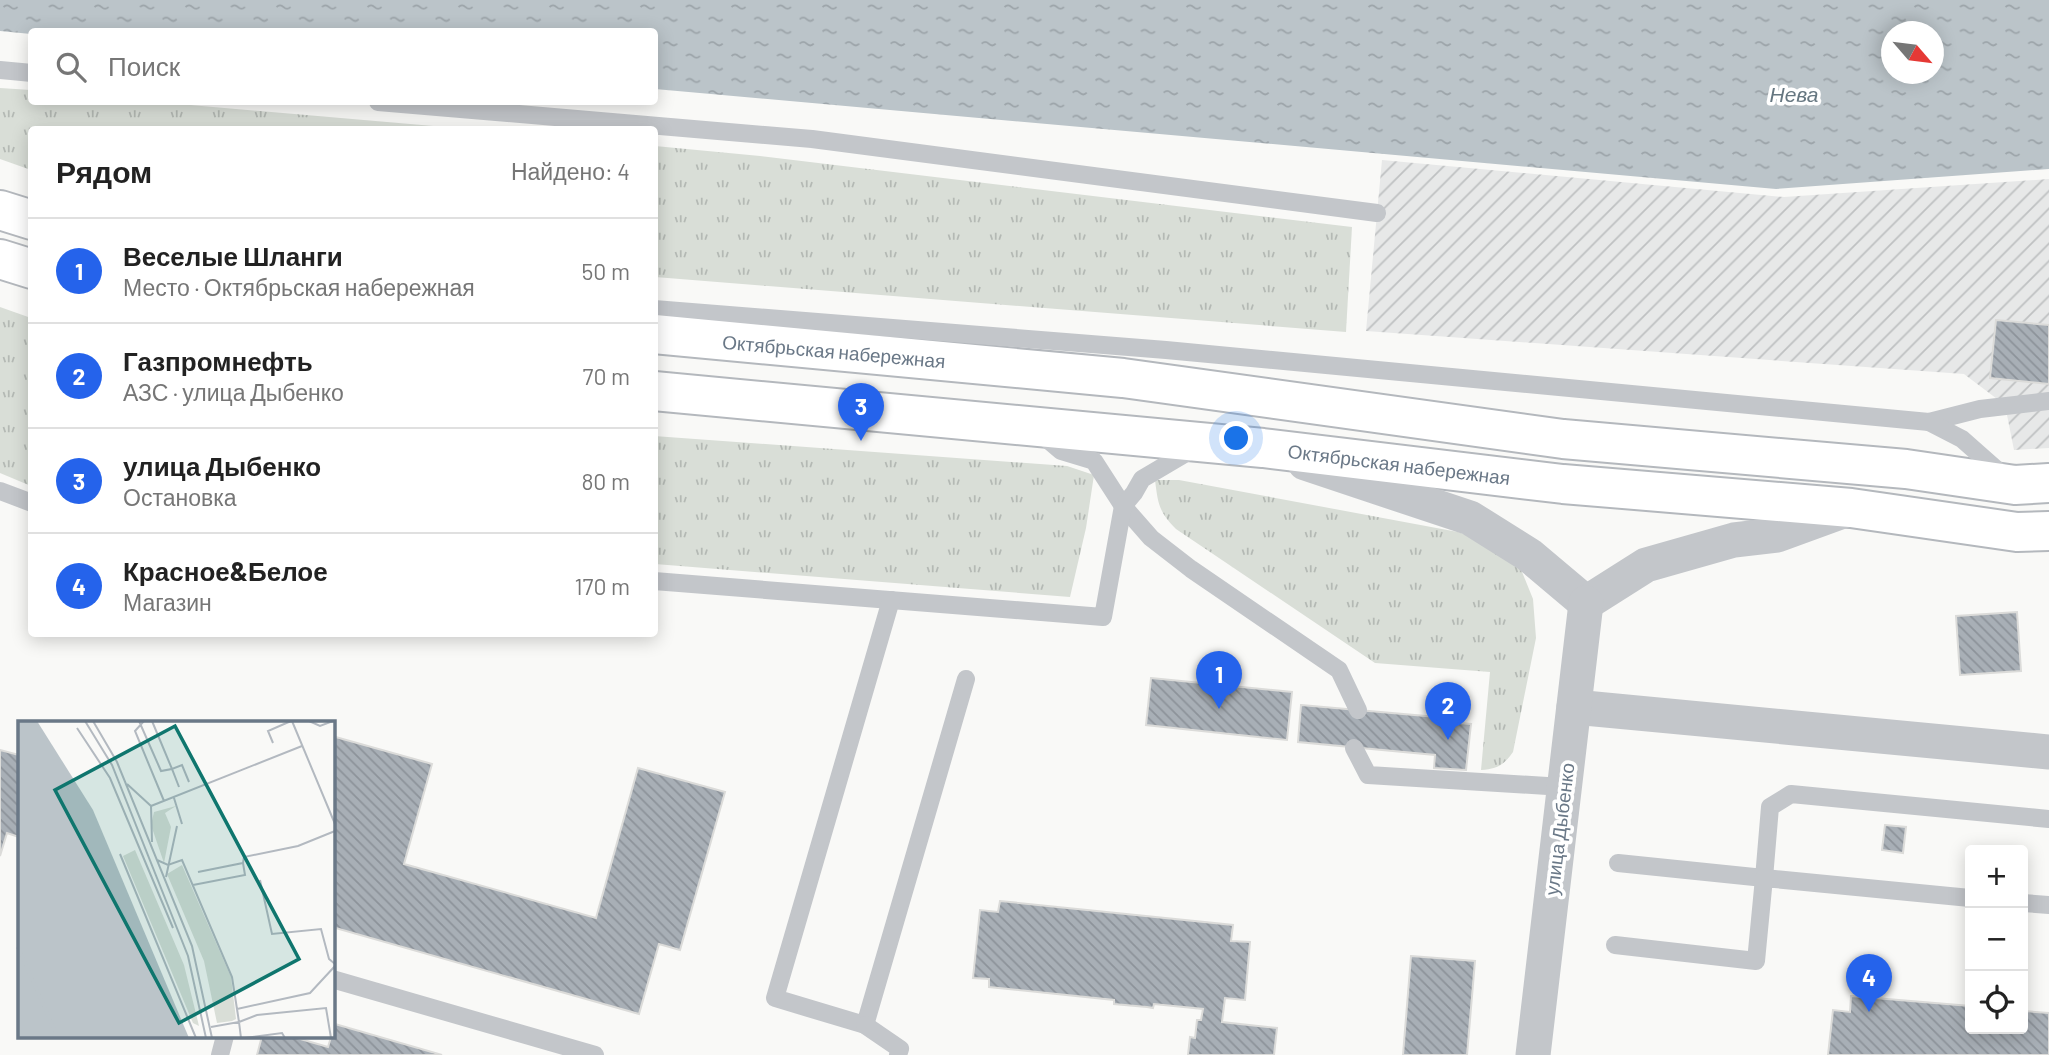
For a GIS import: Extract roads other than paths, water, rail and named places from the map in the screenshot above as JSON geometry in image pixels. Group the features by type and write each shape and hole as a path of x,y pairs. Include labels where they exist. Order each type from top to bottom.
{"main road":[{"path":"0,210 28,219"},
{"path":"0,258 28,268"},
{"name":"Октябрьская набережная","path":"658,334 1123,378 1563,439 1906,469 2032,484"},
{"name":"Октябрьская набережная","path":"658,391 1263,448 1563,484 1851,508 2033,532"}],"street":[{"path":"1263,448 1470,518 1529,555 1586,603 1646,565 1734,540 1777,535 1851,508"},
{"name":"улица Дыбенко","path":"1533,1055 1586,603"},
{"path":"1574,707 2049,752"}],"lane":[{"path":"0,70 28,73"},
{"path":"413,105 812,139 1377,213"},
{"path":"658,309 1166,350 1929,422 1992,407 2049,401"},
{"path":"1929,422 1962,439 2032,484"},
{"path":"1031,426 1061,451 1094,461 1123,506 1151,538 1191,569 1339,670 1358,710"},
{"path":"658,581 1103,617 1123,506 1142,479 1204,443"},
{"path":"0,492 28,502"},
{"path":"891,600 775,998 865,1025 900,1049 898,1055"},
{"path":"865,1025 966,680"},
{"path":"1354,748 1368,775 1563,787"},
{"path":"1615,945 1756,961 1770,807 1791,794 2049,819"},
{"path":"1618,863 1965,897"},
{"path":"2028,903 2049,905"},
{"path":"334,980 595,1055"},
{"path":"220,1055 224,1038"}],"water":[{"name":"Нева","path":"0,0 2049,0 2049,169 1776,189 658,89 658,28 28,28 28,34 0,31"}],"place":[{"name":"улица Дыбенко","path":"861,441"},
{"name":"Веселые Шланги","path":"1219,709"},
{"name":"Газпромнефть","path":"1448,740"},
{"name":"Красное&Белое","path":"1869,1012"}]}
